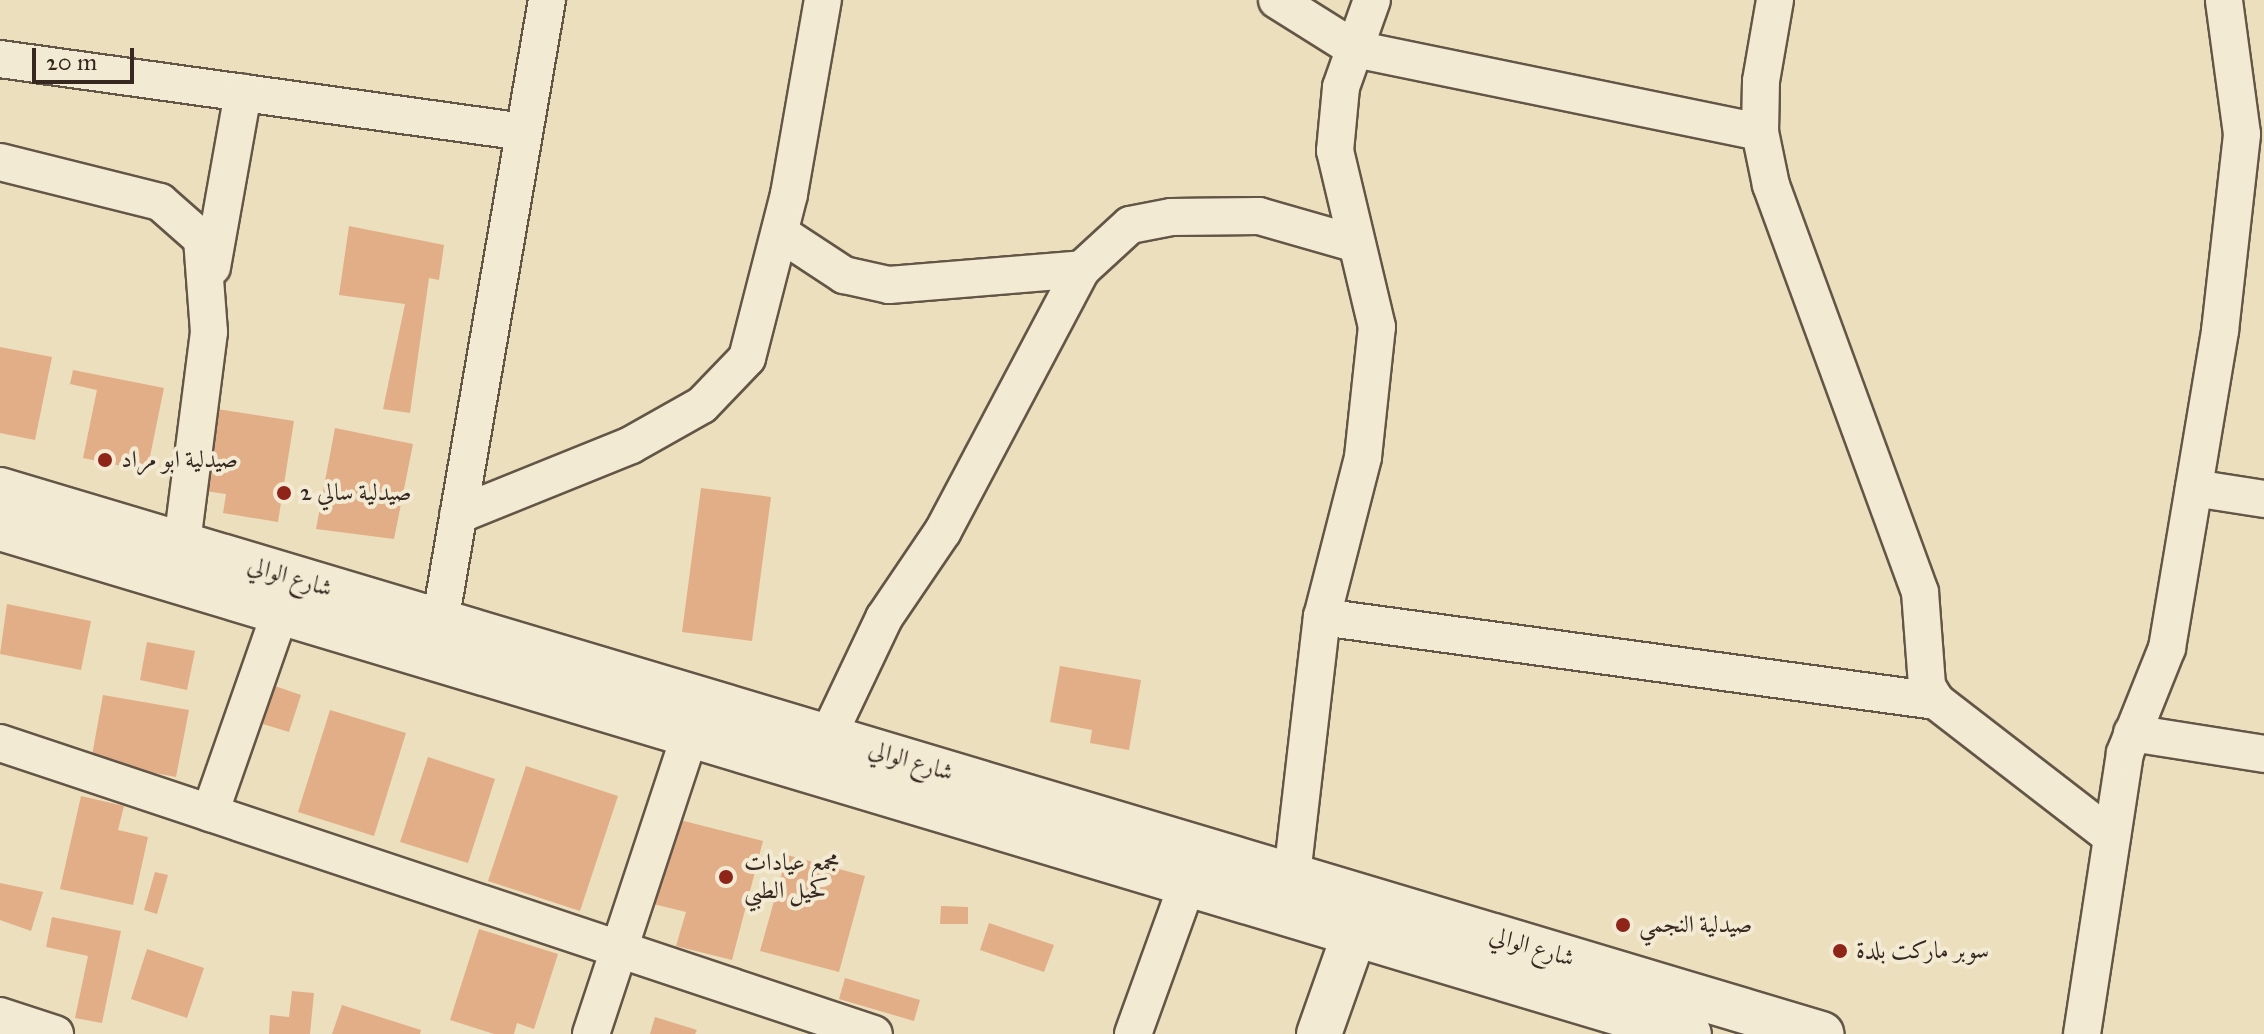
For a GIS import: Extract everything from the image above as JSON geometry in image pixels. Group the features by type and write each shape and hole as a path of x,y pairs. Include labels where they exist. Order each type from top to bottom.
{"street":[{"path":"440,622 547,0"},
{"path":"458,515 631,445 712,397 747,358 780,233 823,0"},
{"path":"1277,0 1355,49 1760,132"},
{"path":"1292,875 1322,617 1363,457 1377,327 1372,288 1353,243 1335,151 1341,87 1372,0"},
{"path":"1775,0 1760,132 1771,185 1911,563 1927,686 1936,701 2112,837"},
{"path":"2082,1034 2112,837 2132,733 2167,648 2253,124 2224,0"},
{"path":"0,59 524,132"},
{"path":"182,544 210,277 243,93"},
{"path":"0,162 160,202 195,226 210,277"},
{"path":"828,736 884,618 943,531 1082,269 1130,225 1171,217 1259,216 1353,243"},
{"path":"780,233 844,275 889,285 1082,269"},
{"path":"2194,488 2264,499"},
{"name":"شارع الوالي","path":"0,491 1292,875 1361,915 1689,1034"},
{"name":"شارع الوالي","path":"0,528 281,610 1187,885 1361,915 1821,1034"},
{"path":"210,813 281,610"},
{"path":"1322,617 1936,701"},
{"path":"2132,733 2264,754"},
{"path":"591,1034 690,735"},
{"path":"0,743 619,949 800,1022 874,1034"},
{"path":"1133,1034 1187,885"},
{"path":"1319,1034 1361,915"},
{"path":"0,1016 55,1034"}],"building":[{"path":"349,226 444,245 439,280 429,278 410,413 383,409 405,304 339,295"},
{"path":"0,347 52,357 35,440 0,433"},
{"path":"73,370 164,388 147,471 83,458 97,390 70,384"},
{"path":"204,407 294,421 278,522 223,513 226,494 191,489"},
{"path":"335,428 413,444 394,539 316,529"},
{"path":"701,488 771,497 752,641 682,632"},
{"path":"7,604 91,621 81,670 0,654"},
{"path":"147,642 195,651 187,690 140,680"},
{"path":"1060,666 1141,680 1129,750 1090,743 1092,730 1050,722"},
{"path":"275,686 301,695 289,732 263,724"},
{"path":"103,695 189,710 176,777 91,761"},
{"path":"330,710 406,733 374,836 298,812"},
{"path":"428,757 495,779 468,863 400,842"},
{"path":"526,766 618,796 580,911 488,881"},
{"path":"81,796 124,806 118,830 148,837 133,905 60,889"},
{"path":"672,818 763,841 732,960 676,946 686,912 649,903"},
{"path":"787,855 865,876 839,972 760,951"},
{"path":"155,872 168,875 157,914 144,910"},
{"path":"0,883 43,892 31,931 0,920"},
{"path":"941,906 968,907 968,924 940,924"},
{"path":"52,917 121,931 102,1023 75,1018 88,956 46,947"},
{"path":"989,923 1054,945 1044,972 980,950"},
{"path":"479,929 558,954 534,1029 517,1023 514,1034 494,1034 450,1020"},
{"path":"147,949 204,968 187,1018 131,999"},
{"path":"845,978 920,1000 914,1021 839,999"},
{"path":"292,991 314,993 310,1034 269,1034 270,1015 289,1017"},
{"path":"342,1005 421,1030 420,1034 332,1034"},
{"path":"655,1017 697,1030 695,1034 650,1034"}],"place":[{"name":"صيدلية ابو مراد","path":"105,460"},
{"name":"صيدلية سالي 2","path":"284,493"},
{"name":"مجمع عيادات كحيل الطبي","path":"726,877"},
{"name":"صيدلية النجمي","path":"1623,925"},
{"name":"سوبر ماركت بلدة","path":"1840,951"}]}
